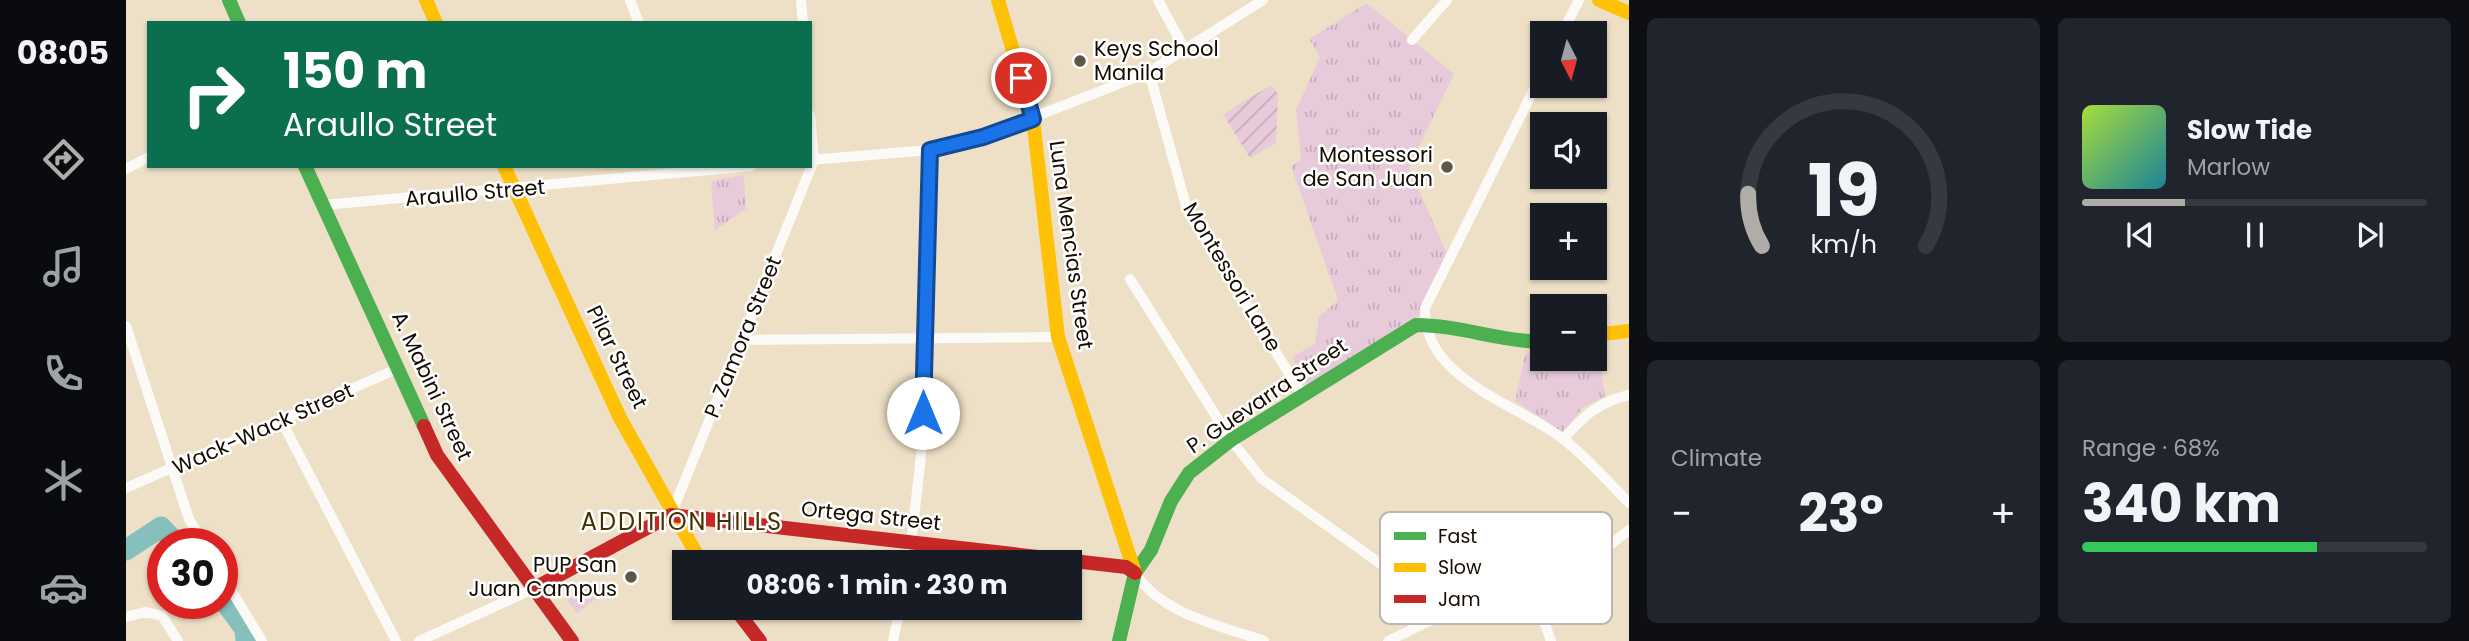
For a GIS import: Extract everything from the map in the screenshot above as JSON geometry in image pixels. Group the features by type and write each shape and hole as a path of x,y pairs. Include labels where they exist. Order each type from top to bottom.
{"street":[{"path":"229,0 238,21"},
{"path":"426,0 435,21"},
{"path":"630,0 638,21"},
{"path":"801,0 803,21"},
{"name":"Luna Mencias Street","path":"998,0 1033,119 1058,337 1135,573"},
{"path":"1158,0 1185,50"},
{"path":"812,160 930,150 983,137 1149,72 1263,0"},
{"path":"1412,40 1447,0"},
{"path":"1568,21 1579,0"},
{"path":"1600,0 1629,13"},
{"name":"Montessori Lane","path":"1149,72 1187,209 1303,396"},
{"path":"1530,97 1425,308 1425,322 1448,364 1465,380 1563,439 1629,503"},
{"path":"911,550 923,438 923,339 930,150"},
{"path":"126,169 147,158"},
{"name":"A. Mabini Street","path":"306,168 437,456 572,641"},
{"name":"Pilar Street","path":"505,168 579,329 671,515 693,550"},
{"name":"Araullo Street","path":"324,205 515,190 735,168"},
{"name":"P. Zamora Street","path":"671,515 809,168"},
{"path":"1130,279 1231,440 1262,479 1380,563"},
{"path":"1425,322 1512,341 1530,342"},
{"name":"P. Guevarra Street","path":"1119,641 1135,573 1151,550 1171,501 1189,473 1231,440 1398,335 1425,322"},
{"path":"126,326 131,353 194,528"},
{"path":"1607,334 1629,331"},
{"path":"741,340 1058,337"},
{"name":"Wack-Wack Street","path":"126,488 173,470 399,368"},
{"path":"1563,439 1589,411 1608,400 1629,395"},
{"path":"281,420 396,641"},
{"path":"418,641 533,589 671,515"},
{"name":"Ortega Street","path":"671,515 1126,567 1135,573"},
{"path":"1612,545 1629,530"},
{"path":"1135,573 1146,588 1171,606 1264,641"},
{"path":"238,601 262,641"},
{"path":"126,617 145,612 162,616 178,641"},
{"path":"744,620 760,641"},
{"path":"893,641 897,620"},
{"path":"1388,641 1423,624"},
{"path":"1545,624 1551,641"}],"green space":[{"path":"1367,3 1454,74 1409,167 1446,252 1424,313 1308,386 1292,357 1315,344 1319,317 1338,300 1291,166 1301,160 1296,110 1320,57 1309,39"},
{"path":"1271,85 1278,94 1276,143 1250,158 1223,114"},
{"path":"744,175 746,209 715,230 711,181"},
{"path":"1530,353 1530,371 1601,371 1605,397 1583,407 1564,433 1515,401 1525,354"},
{"path":"590,580 601,595 577,613 566,599"}],"waterway":[{"path":"126,550 147,536"},
{"path":"238,619 245,629 246,641"}],"traffic: fast":[{"path":"229,0 238,21"},
{"path":"306,168 424,426"},
{"path":"1119,641 1135,573 1151,550 1171,501 1189,473 1231,440 1416,325 1530,341"}],"traffic: slow":[{"path":"426,0 435,21"},
{"path":"998,0 1033,119 1058,337 1135,573"},
{"path":"1599,0 1629,13"},
{"path":"505,168 620,418 694,550"},
{"path":"1607,334 1629,331"}],"traffic: jam":[{"path":"424,426 437,455 572,641"},
{"path":"533,589 671,515 1126,567 1135,573"},
{"path":"744,620 760,641"}],"place":[{"name":"Keys School Manila","path":"1080,61"},
{"name":"Montessori de San Juan","path":"1447,167"},
{"name":"PUP San Juan Campus","path":"631,577"}],"district":[{"name":"ADDITION HILLS","path":"682,522"}],"route":[{"path":"923,413 930,150 983,137 1033,119 1021,78"}]}
